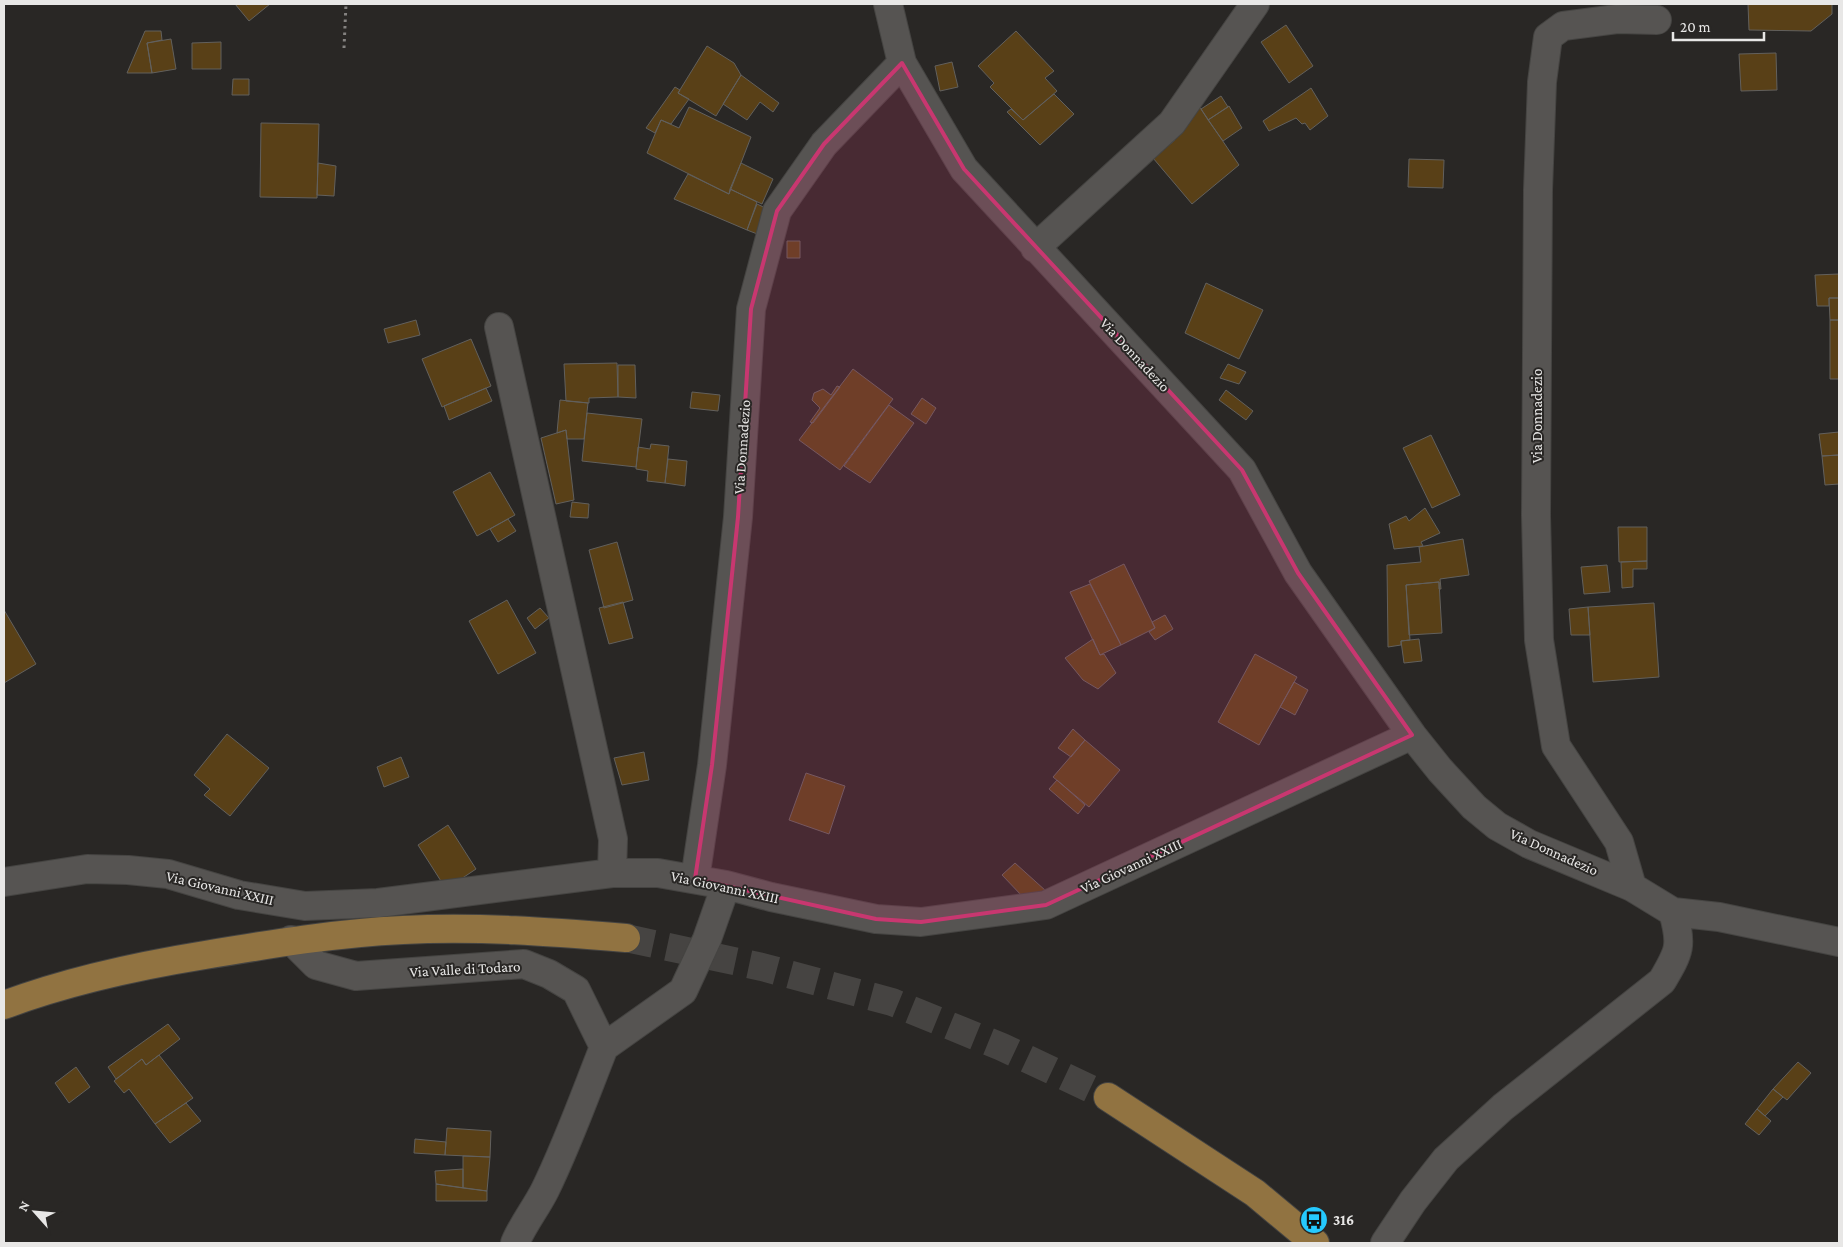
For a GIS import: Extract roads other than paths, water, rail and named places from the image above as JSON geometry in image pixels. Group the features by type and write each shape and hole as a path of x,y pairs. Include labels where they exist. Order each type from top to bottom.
{"main road":[{"path":"4,1006 26,997 139,966 291,940 404,930 516,929 626,938"},
{"path":"1108,1097 1255,1193 1314,1243"}],"street":[{"name":"Via Donnadezio","path":"888,4 902,63 964,169 1242,470 1298,573 1412,735 1440,770 1474,807 1497,826 1529,844 1632,887 1673,912 1719,917 1839,942"},
{"path":"1035,248 1172,122 1256,4"},
{"name":"Via Donnadezio","path":"1632,887 1619,842 1556,746 1540,640 1536,514 1538,190 1542,82 1548,37 1563,26 1617,19 1657,20"},
{"name":"Via Donnadezio","path":"695,878 712,765 738,517 751,309 777,211 824,144 902,63"},
{"path":"498,327 613,839 612,873"},
{"name":"Via Giovanni XXIII","path":"4,882 87,869 128,870 168,874 239,896 305,906 378,903 612,873 658,873 695,878 771,897 876,919 921,922 1046,905 1412,735"},
{"path":"515,1243 523,1225 544,1192 573,1126 604,1047 683,991 707,939 726,885"},
{"path":"1385,1243 1413,1200 1446,1159 1503,1107 1662,981 1676,956 1680,936 1673,912"},
{"name":"Via Valle di Todaro","path":"291,940 316,965 356,976 524,964 549,974 576,990 604,1047"}],"tunnel":[{"path":"626,938 762,967 892,1002 1002,1047 1108,1097"}],"place":[{"name":"316","path":"1314,1220"}]}
